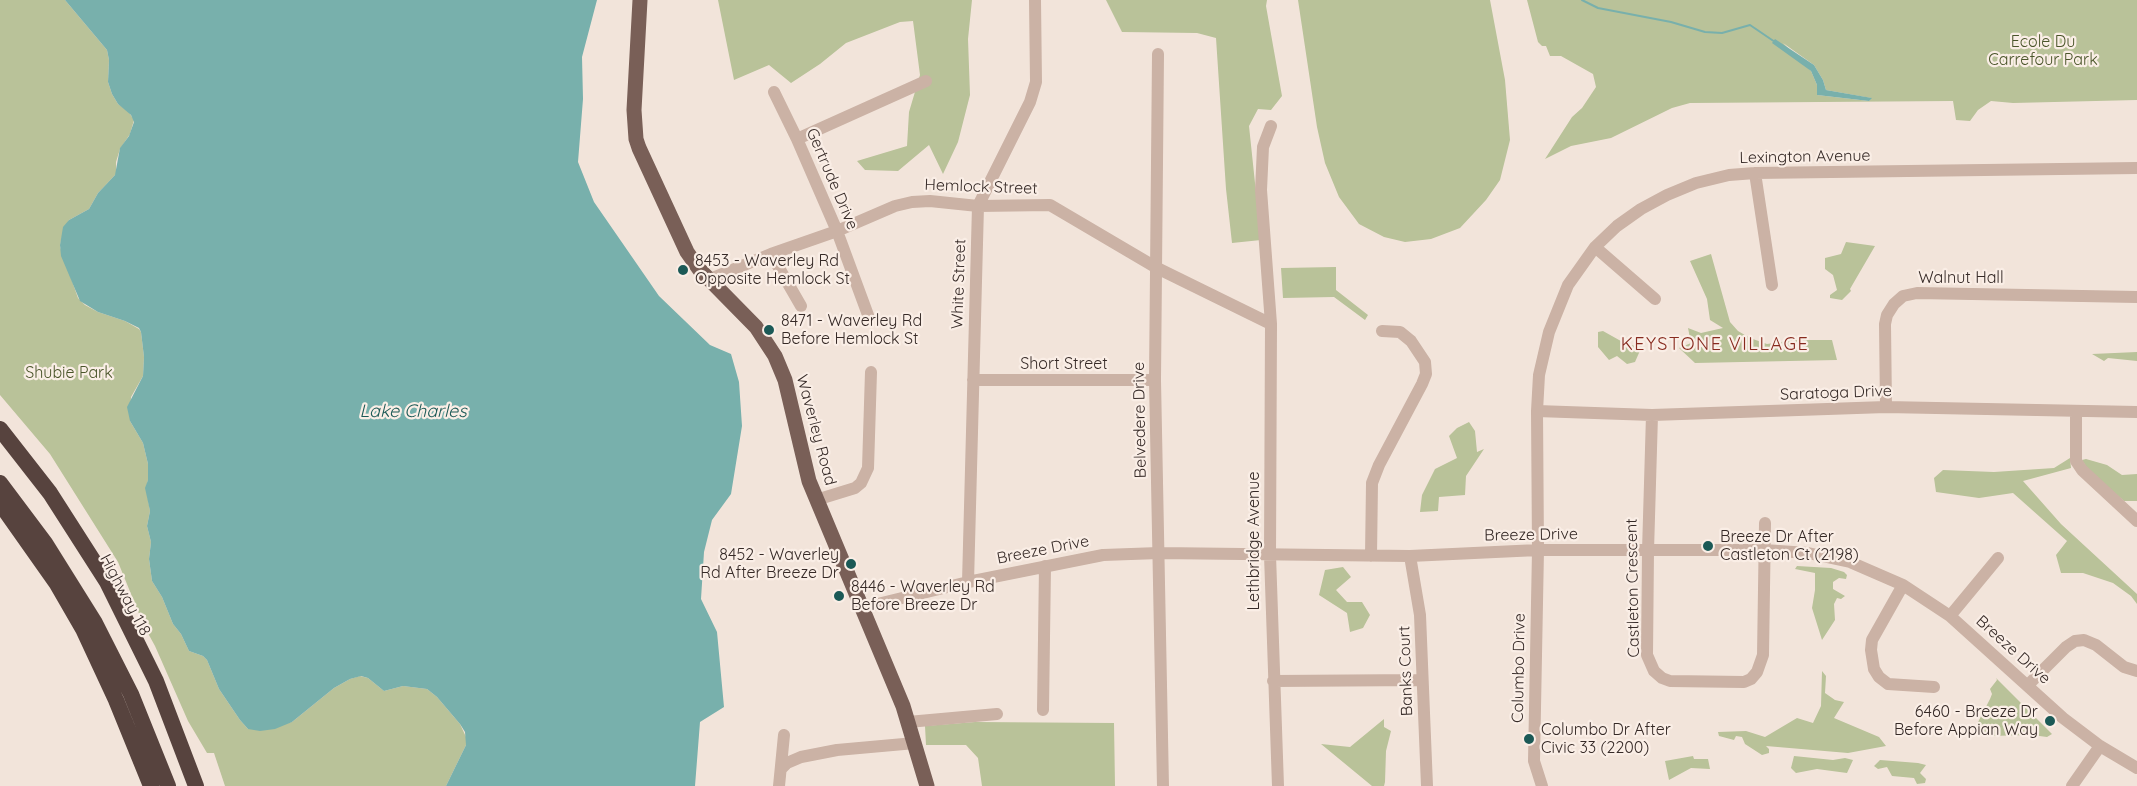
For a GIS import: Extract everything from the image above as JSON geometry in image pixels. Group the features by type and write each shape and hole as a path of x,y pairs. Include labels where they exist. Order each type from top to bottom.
{"highway":[{"path":"0,429 72,525 111,591 156,681 196,786"},
{"name":"Highway 118","path":"0,438 45,498 101,586 150,684 189,786"},
{"path":"0,483 45,543 94,623 131,694 168,786"},
{"path":"0,502 51,575 83,629 116,700 151,786"}],"main road":[{"name":"Waverley Road","path":"640,0 634,110 636,138 644,160 676,234 687,252 756,327 775,356 785,380 809,481 908,722 927,786"}],"street":[{"name":"White Street","path":"968,582 978,206 1030,102 1036,82 1035,0"},
{"name":"Belvedere Drive","path":"1158,54 1155,380 1162,786"},
{"path":"797,139 926,81"},
{"name":"Gertrude Drive","path":"774,92 837,231 868,315"},
{"name":"Lethbridge Avenue","path":"1271,126 1263,147 1261,190 1271,324 1270,555 1278,786"},
{"name":"Lexington Avenue","path":"1538,550 1537,411 1539,375 1549,332 1568,285 1595,247 1617,226 1641,209 1696,183 1729,175 2137,168"},
{"path":"1755,173 1772,285"},
{"name":"Hemlock Street","path":"710,279 771,254 837,231 895,206 912,202 930,201 978,206 1050,206 1157,268 1271,324"},
{"path":"1595,247 1654,299"},
{"path":"771,254 801,306"},
{"name":"Walnut Hall","path":"1886,407 1885,324 1887,315 1894,304 1903,296 1917,293 2137,297"},
{"path":"1371,556 1372,483 1426,374 1425,362 1411,341 1400,332 1382,331"},
{"path":"816,500 855,488 861,483 868,468 871,372"},
{"name":"Short Street","path":"973,380 1155,380"},
{"name":"Saratoga Drive","path":"1537,411 1652,415 1886,407 2137,412"},
{"path":"2076,412 2076,461 2082,470 2137,521"},
{"name":"Castleton Crescent","path":"1652,415 1647,655 1654,671 1662,678 1671,681 1743,682 1751,679 1757,672 1763,655 1765,523"},
{"name":"Breeze Drive","path":"861,608 968,582 1103,555 1159,553 1410,556 1538,550 1764,550 1831,557 1878,573 1903,585 1950,616 2063,717 2100,746 2137,768"},
{"name":"Columbo Drive","path":"1538,550 1534,761 1542,786"},
{"name":"Banks Court","path":"1410,556 1420,615 1427,786"},
{"path":"1950,616 1998,558"},
{"path":"1043,710 1045,566"},
{"path":"1903,585 1872,640 1874,669 1879,677 1888,684 1934,687"},
{"path":"2028,685 2075,641 2084,640 2096,645 2124,667 2137,671"},
{"path":"1273,681 1422,680"},
{"path":"908,722 997,714"},
{"path":"779,786 784,735"},
{"path":"781,769 787,763 801,757 837,750 915,743"},
{"path":"2072,786 2100,746"}],"green space":[{"name":"Shubie Park","path":"0,0 65,0 107,50 108,82 112,94 118,104 128,111 134,120 130,134 120,149 116,162 116,174 98,193 89,209 69,220 60,247 78,298 85,305 125,321 141,332 144,357 143,376 131,397 130,421 143,443 148,464 146,488 150,511 147,526 151,542 149,559 152,581 162,597 173,624 189,651 207,660 219,689 248,729 292,722 334,688 360,676 368,678 384,691 403,686 427,689 460,724 466,737 466,745 446,786 225,786 214,753 207,753 188,721 144,626 118,562 50,454 0,395"},
{"path":"718,0 972,0 968,39 970,95 958,142 943,174 929,145 898,171 865,170 857,161 907,146 909,112 920,75 913,21 900,22 846,43 791,83 769,65 734,80"},
{"path":"1106,0 1267,0 1266,6 1282,96 1271,110 1258,109 1249,126 1261,240 1232,243 1216,38 1197,33 1122,32"},
{"path":"1298,0 1490,0 1505,80 1510,140 1500,180 1486,200 1460,228 1431,239 1405,242 1384,237 1359,224 1339,197 1325,163 1317,127"},
{"name":"Ecole Du Carrefour Park","path":"1527,0 2137,0 2137,100 2013,103 1991,101 1978,110 1970,121 1956,120 1953,101 1690,103 1672,108 1611,138 1571,146 1545,159 1572,117 1582,108 1596,87 1593,74 1561,56 1550,56 1546,46 1538,42","holes":["1783,43 1814,65 1826,90 1871,98 1869,101 1817,95 1817,85 1811,71"]},
{"path":"1846,242 1875,246 1850,289 1851,291 1842,300 1830,298 1830,295 1837,290 1833,275 1825,269 1825,258 1841,254"},
{"path":"1711,254 1730,322 1738,331 1767,344 1795,340 1832,340 1837,360 1695,363 1679,348 1691,343 1688,328 1701,333 1723,328 1710,320 1707,299 1690,261"},
{"path":"1336,267 1336,290 1368,315 1365,320 1334,297 1283,298 1281,268"},
{"path":"1603,331 1628,345 1642,346 1635,362 1627,364 1617,356 1609,360 1598,347 1598,332"},
{"path":"2137,352 2137,361 2108,358 2104,361 2092,354"},
{"path":"1469,422 1475,431 1477,452 1484,449 1466,476 1465,495 1439,497 1438,511 1420,512 1422,495 1435,469 1457,458 1449,436 1457,428"},
{"path":"2070,458 2071,468 2023,481 2061,524 2137,594 2137,604 2131,596 2113,583 2083,573 2061,573 2056,555 2067,541 2013,493 1979,498 1936,492 1934,478 1943,470 1994,472 2054,468"},
{"path":"2082,460 2107,465 2122,475 2137,474 2137,501 2124,501 2089,471"},
{"path":"1797,566 1831,568 1847,575 1846,579 1839,578 1833,582 1833,589 1845,596 1841,599 1837,598 1834,604 1835,620 1822,640 1812,608 1815,573 1795,569"},
{"path":"1343,567 1351,577 1336,590 1347,602 1362,602 1370,615 1363,628 1350,632 1347,613 1319,595 1325,570"},
{"path":"1822,671 1826,676 1825,693 1835,700 1844,702 1834,718 1879,737 1886,746 1848,753 1766,746 1769,753 1762,755 1745,744 1742,737 1736,736 1734,740 1719,736 1718,732 1746,731 1765,737 1797,718 1813,723 1821,706"},
{"path":"1996,678 2052,734 2047,737 1989,736 1975,728 1990,699 1992,694 1990,689 1997,680"},
{"path":"1384,719 1384,727 1391,731 1386,751 1385,782 1384,786 1372,786 1321,744 1350,747"},
{"path":"975,722 1114,723 1115,786 982,786 978,758 966,745 926,745 925,726"},
{"path":"1693,756 1694,759 1708,759 1710,769 1691,768 1669,780 1665,761"},
{"path":"1794,756 1853,760 1847,773 1817,769 1796,773 1791,768"},
{"path":"1880,760 1926,765 1920,773 1926,779 1925,783 1917,784 1914,778 1892,776 1887,767 1878,769 1874,766"}],"water":[{"name":"Lake Charles","path":"65,0 597,0 582,57 583,99 578,162 594,202 659,296 710,345 731,354 739,382 742,426 731,494 712,520 704,552 701,599 717,632 724,707 700,722 695,786 446,786 466,745 465,732 460,724 427,689 403,686 384,691 368,678 361,676 334,688 292,722 275,729 260,731 248,729 240,720 219,689 207,660 189,651 152,581 149,559 151,542 147,526 150,511 145,488 148,480 148,464 143,443 130,421 127,407 143,376 144,357 141,332 139,328 98,312 80,301 61,256 63,227 69,220 89,209 98,193 115,175 120,148 129,136 134,122 131,115 118,104 112,94 108,82 107,50"},
{"path":"1775,39 1814,65 1826,90 1872,98 1869,101 1817,95 1817,85 1811,71 1772,43"}],"waterway":[{"path":"1582,0 1598,8 1671,22 1705,32 1722,33 1750,25 1775,42"}],"place":[{"name":"8453 - Waverley Rd Opposite Hemlock St","path":"683,270"},
{"name":"8471 - Waverley Rd Before Hemlock St","path":"769,330"},
{"name":"Breeze Dr After Castleton Ct (2198)","path":"1708,546"},
{"name":"8452 - Waverley Rd After Breeze Dr","path":"851,564"},
{"name":"8446 - Waverley Rd Before Breeze Dr","path":"839,596"},
{"name":"6460 - Breeze Dr Before Appian Way","path":"2050,721"},
{"name":"Columbo Dr After Civic 33 (2200)","path":"1529,739"}],"district":[{"name":"KEYSTONE VILLAGE","path":"1715,345"}]}
